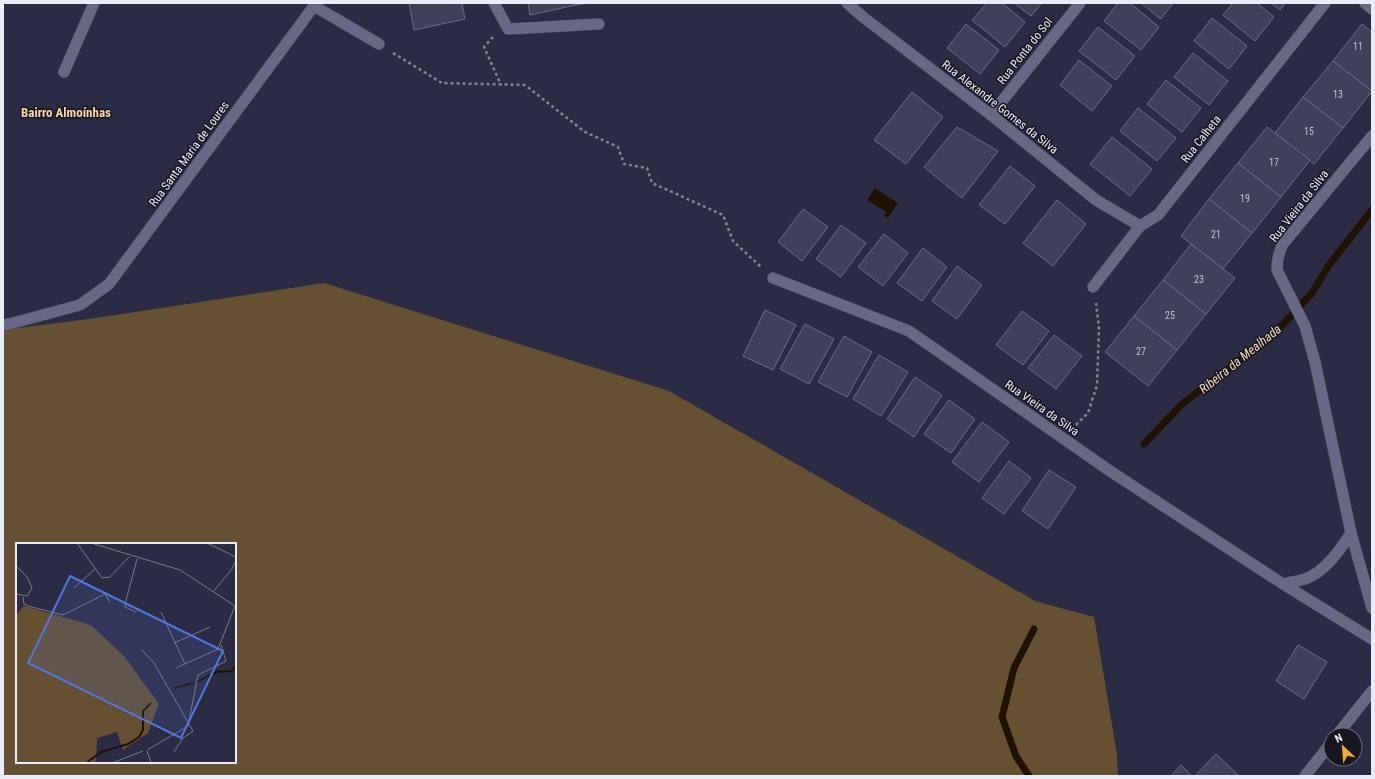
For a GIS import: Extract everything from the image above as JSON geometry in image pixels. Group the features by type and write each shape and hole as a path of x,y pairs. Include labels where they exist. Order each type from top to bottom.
{"street":[{"path":"64,72 94,3"},
{"path":"494,3 508,29 599,24"},
{"name":"Rua Alexandre Gomes da Silva","path":"847,3 863,17 991,115 1096,200 1140,226"},
{"name":"Rua Ponta do Sol","path":"991,115 1080,3"},
{"name":"Rua Calheta","path":"1093,287 1140,226 1158,215 1325,3"},
{"path":"1365,3 1372,9"},
{"name":"Rua Santa Maria de Loures","path":"3,325 80,305 109,284 314,6 379,44"},
{"name":"Rua Vieira da Silva","path":"1372,136 1283,244 1278,253 1277,262 1277,270 1305,326 1315,362 1351,533 1372,608"},
{"name":"Rua Vieira da Silva","path":"773,278 909,331 1110,471 1283,584 1372,639"},
{"path":"1283,584 1306,578 1326,566 1341,549 1351,533"},
{"path":"1343,727 1372,691"},
{"path":"1305,776 1323,753"}],"path":[{"path":"501,85 484,47 505,24"},
{"path":"379,44 442,83 525,85 585,132 618,147 624,164 647,168 652,183 723,215 733,240 773,278"},
{"path":"1062,438 1088,413 1097,385 1100,328 1093,287"}],"shaded area":[{"path":"875,188 898,203 888,218 884,216 886,212 867,200"},
{"path":"324,283 669,391 1035,601 1094,617 1117,755 1118,776 3,776 3,330 96,318"}],"building":[{"path":"409,3 462,3 465,19 414,30"},
{"path":"528,3 576,3 576,5 530,15"},
{"path":"576,3 588,3 576,5"},
{"path":"987,3 1002,3 1025,22 1005,47 972,20"},
{"path":"1014,3 1042,3 1031,16"},
{"path":"1118,3 1130,3 1159,27 1141,50 1104,21"},
{"path":"1141,3 1173,3 1161,19"},
{"path":"1233,3 1257,3 1274,17 1255,41 1223,15"},
{"path":"1271,3 1285,3 1280,10"},
{"path":"1212,18 1247,46 1229,69 1194,41"},
{"path":"966,24 999,50 980,74 947,48"},
{"path":"1362,24 1372,32 1372,91 1333,61"},
{"path":"1098,27 1135,56 1116,80 1079,51"},
{"path":"1193,53 1228,81 1209,105 1174,77"},
{"path":"1079,60 1112,86 1092,111 1060,85"},
{"path":"1333,61 1372,91 1343,128 1303,97"},
{"path":"1166,80 1201,108 1182,132 1147,104"},
{"path":"912,92 943,117 906,164 874,140"},
{"path":"1303,97 1343,128 1314,164 1275,133"},
{"path":"1138,108 1176,138 1157,161 1120,131"},
{"path":"957,127 998,151 962,198 924,167"},
{"path":"1267,127 1310,160 1281,197 1238,163"},
{"path":"1112,137 1152,169 1130,196 1090,164"},
{"path":"1238,163 1281,197 1252,233 1209,199"},
{"path":"1010,166 1035,186 1005,224 979,205"},
{"path":"1209,199 1252,233 1223,269 1181,236"},
{"path":"1057,200 1086,224 1053,266 1023,243"},
{"path":"803,209 828,227 802,261 778,242"},
{"path":"841,225 866,243 841,277 816,259"},
{"path":"884,234 908,253 883,286 858,267"},
{"path":"1191,244 1235,278 1206,314 1163,280"},
{"path":"923,248 947,267 922,301 897,283"},
{"path":"957,266 982,285 957,319 932,301"},
{"path":"1163,280 1206,314 1177,350 1134,316"},
{"path":"765,310 796,325 773,370 743,356"},
{"path":"1022,311 1049,331 1023,365 996,345"},
{"path":"1134,316 1177,350 1148,386 1105,352"},
{"path":"805,324 834,339 809,384 780,369"},
{"path":"1054,335 1082,356 1056,389 1028,368"},
{"path":"844,336 872,352 847,397 818,382"},
{"path":"879,355 908,372 881,416 853,399"},
{"path":"915,377 942,395 914,437 887,419"},
{"path":"949,400 975,419 951,453 924,434"},
{"path":"982,422 1009,442 979,482 952,462"},
{"path":"1009,461 1031,478 1004,514 982,498"},
{"path":"1049,470 1076,487 1048,529 1022,511"},
{"path":"1298,645 1327,662 1304,699 1276,681"},
{"path":"1216,754 1239,776 1195,776"},
{"path":"1181,765 1192,776 1171,776"}],"waterway":[{"name":"Ribeira da Mealhada","path":"1144,444 1182,404 1274,334 1312,293 1329,265 1372,210"},
{"name":"Ribeira da Mealhada","path":"1029,776 1016,756 1002,717 1014,668 1034,629"}],"district":[{"name":"Bairro Almoínhas","path":"66,112"}]}
